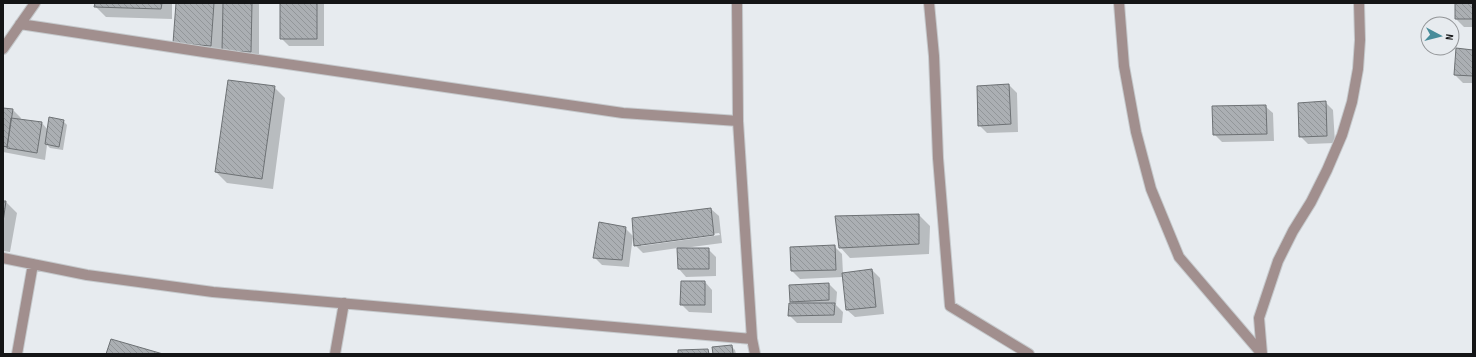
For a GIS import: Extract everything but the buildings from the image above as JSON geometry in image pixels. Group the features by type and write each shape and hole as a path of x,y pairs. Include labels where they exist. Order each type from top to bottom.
{"street":[{"path":"3,49 34,3"},
{"path":"737,3 738,121 752,339 755,354"},
{"path":"929,3 934,56 938,158 950,306 1029,354"},
{"path":"1119,3 1124,66 1136,132 1151,189 1179,257 1262,354"},
{"path":"1262,354 1259,318 1278,261 1327,170 1342,135 1352,102 1359,62 1359,3"},
{"path":"20,24 622,113 738,121"},
{"path":"3,258 87,275 213,292 752,339"},
{"path":"17,354 33,264"},
{"path":"335,354 344,303"}]}
